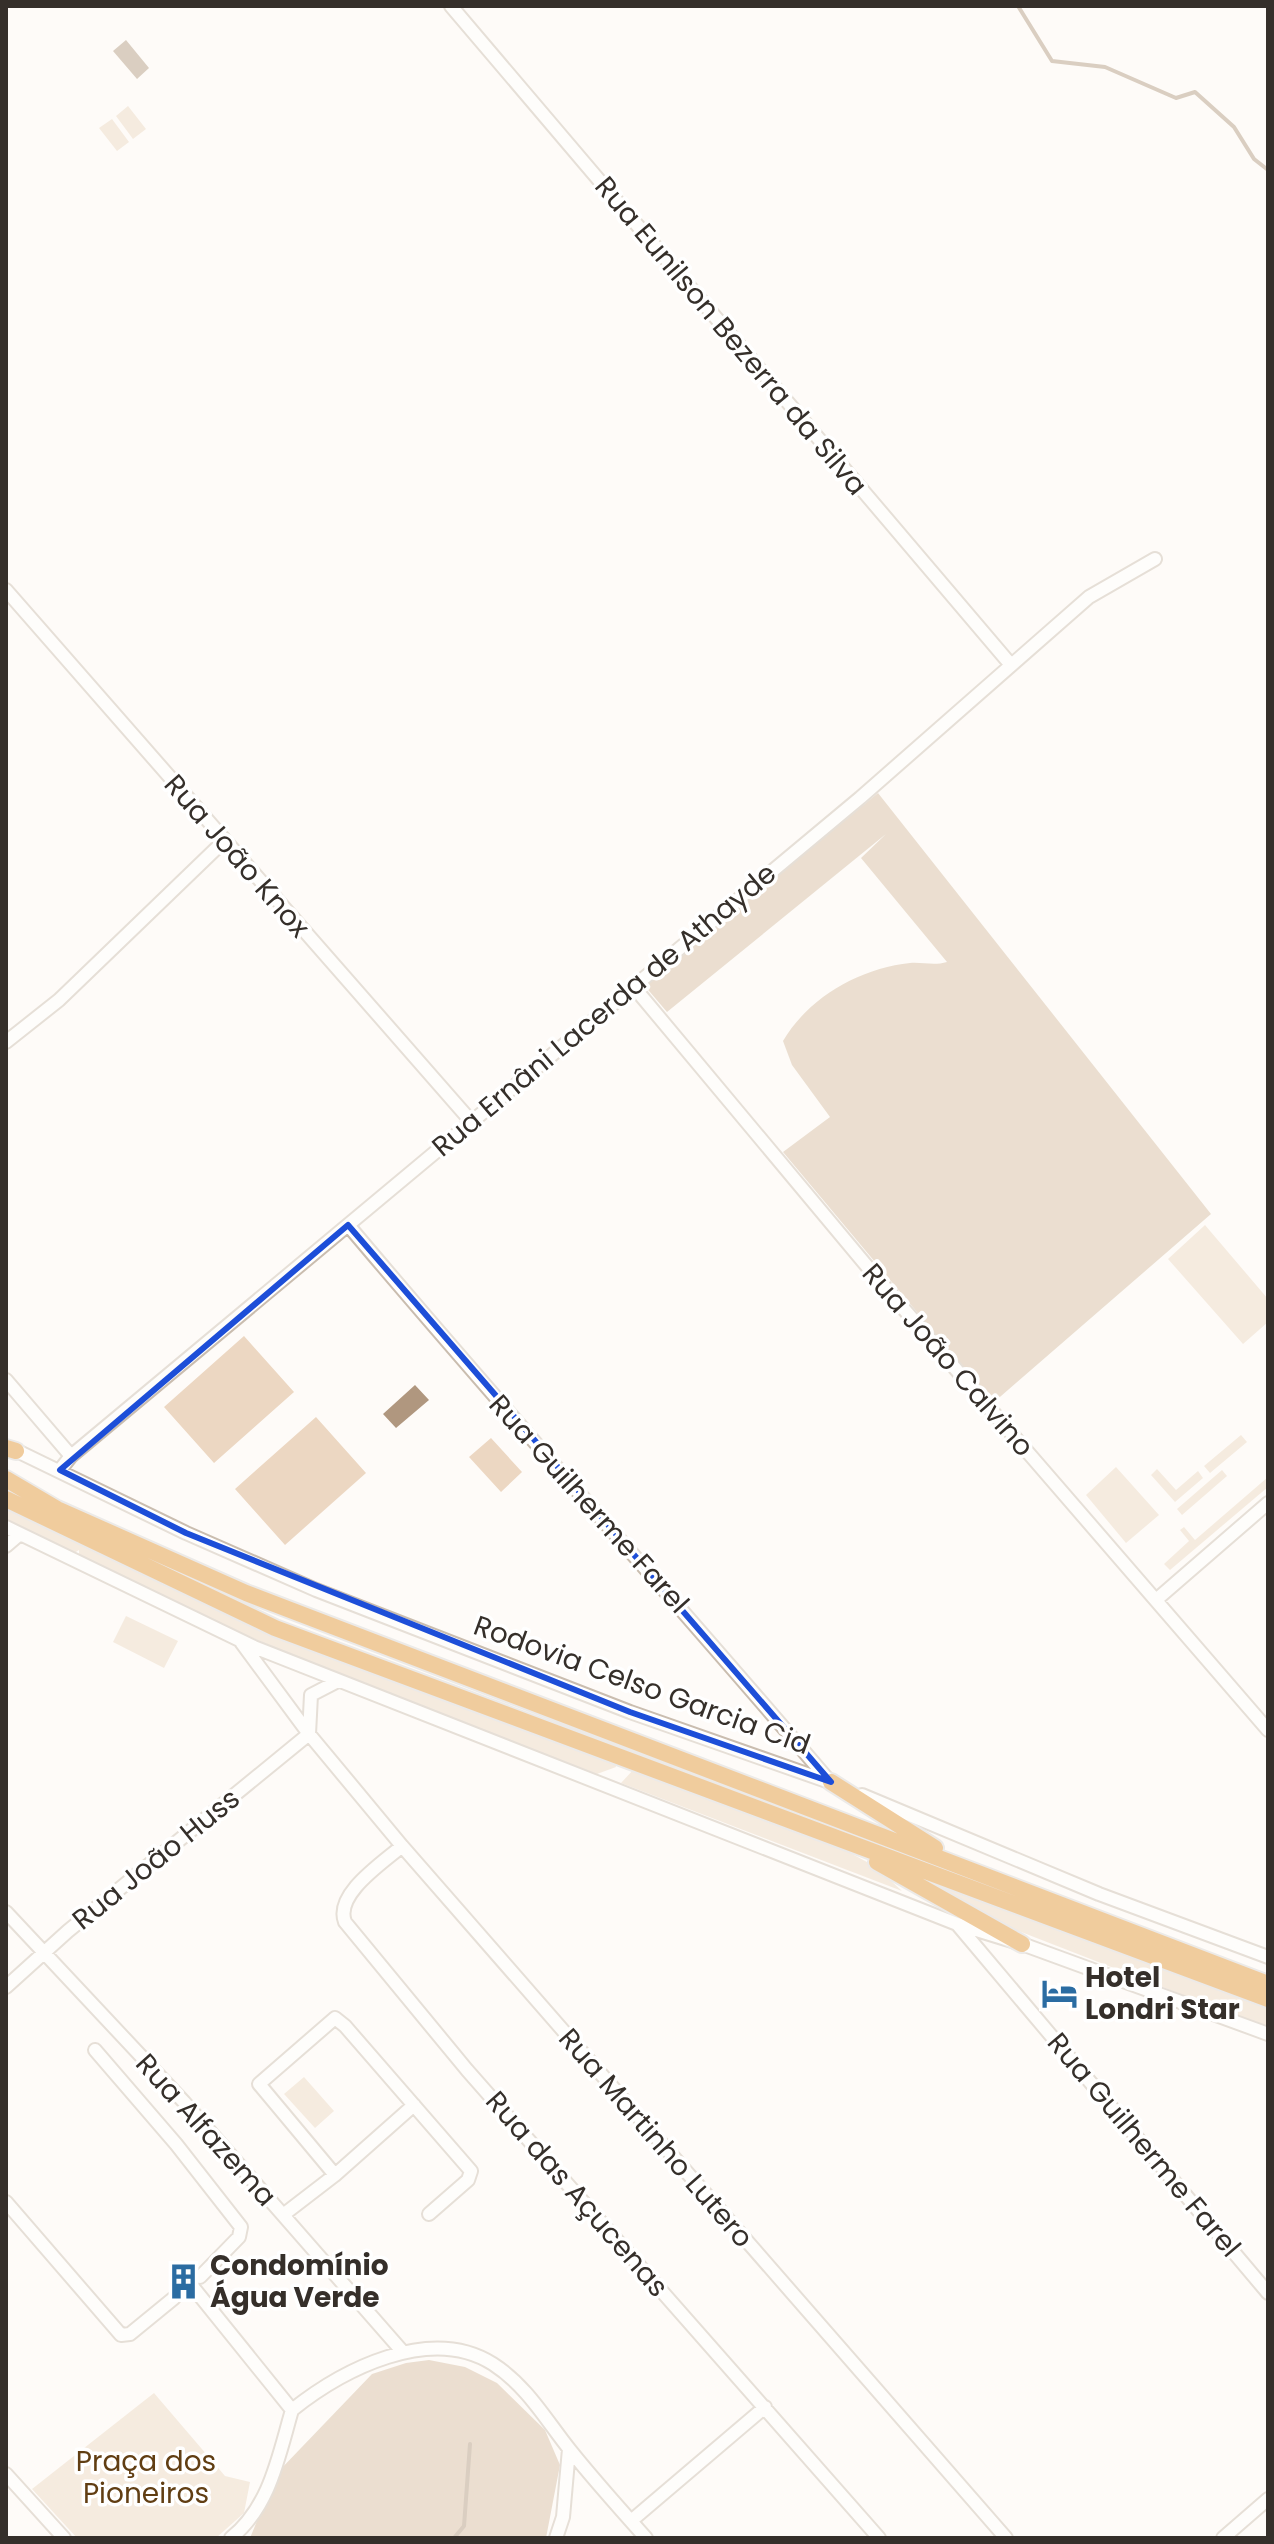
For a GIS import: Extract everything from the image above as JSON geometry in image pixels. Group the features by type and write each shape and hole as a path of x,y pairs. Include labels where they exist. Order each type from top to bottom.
{"highway":[{"name":"Rodovia Celso Garcia Cid","path":"6,1479 57,1509 246,1593 1268,1984"},
{"path":"6,1499 275,1628 1268,1999"},
{"path":"831,1782 963,1866"},
{"path":"849,1843 1022,1944"}],"street":[{"name":"Rua Eunilson Bezerra da Silva","path":"451,6 1011,665"},
{"name":"Rua Ernâni Lacerda de Athayde","path":"60,1470 71,1456 470,1120 860,798 1089,597 1155,559"},
{"name":"Rua João Knox","path":"6,590 470,1120"},
{"path":"6,1042 59,1000 224,841"},
{"name":"Rua João Calvino","path":"633,986 881,1283 1268,1730"},
{"name":"Rua Guilherme Farel","path":"348,1225 498,1403 645,1564 831,1782"},
{"path":"6,1380 71,1456"},
{"name":"Rodovia Celso Garcia Cid","path":"9,1448 186,1533 316,1590 630,1712 831,1782 1099,1894 1268,1956"},
{"path":"1156,1600 1268,1503"},
{"path":"6,1527 241,1642 338,1681 957,1924 1022,1944 1268,2034"},
{"path":"6,1546 20,1534"},
{"path":"241,1642 309,1734"},
{"path":"309,1734 311,1695 338,1681"},
{"name":"Rua Martinho Lutero","path":"309,1734 402,1846 1006,2538"},
{"name":"Rua João Huss","path":"6,1987 309,1734"},
{"name":"Rua das Açucenas","path":"402,1846 350,1894 343,1909 345,1922 467,2070 879,2538"},
{"name":"Rua Alfazema","path":"6,1912 184,2102 402,2351"},
{"name":"Rua Guilherme Farel","path":"957,1924 1268,2293"},
{"path":"335,2175 259,2084 328,2022 337,2019 471,2171 468,2180 429,2214"},
{"path":"6,2202 121,2335 130,2334 177,2297 239,2237 241,2227 176,2144 95,2050"},
{"path":"283,2215 335,2175 414,2105"},
{"path":"196,2281 292,2410"},
{"path":"231,2538 252,2521 265,2498 292,2410 317,2390 353,2370 402,2351 458,2351 492,2363 530,2397 569,2449 646,2538"},
{"path":"631,2521 765,2407"},
{"path":"556,2538 563,2517 569,2449"},
{"path":"6,2474 64,2538"},
{"path":"1223,2538 1268,2499"}],"highlighted area":[{"path":"348,1225 831,1782 630,1712 186,1533 60,1470"}],"green space":[{"path":"128,106 146,129 133,139 116,116"},
{"path":"112,119 129,142 117,151 99,128"},
{"path":"1205,1225 1268,1299 1268,1322 1243,1344 1168,1259"},
{"path":"244,1336 294,1392 214,1463 164,1407"},
{"path":"316,1417 366,1473 285,1545 235,1489"},
{"path":"1241,1435 1247,1442 1210,1473 1204,1466"},
{"path":"491,1438 522,1472 501,1492 469,1457"},
{"path":"1116,1467 1159,1515 1126,1543 1086,1495"},
{"path":"1157,1469 1176,1490 1198,1471 1203,1478 1175,1502 1151,1475"},
{"path":"1222,1470 1227,1476 1182,1515 1177,1509"},
{"path":"1268,1477 1268,1487 1170,1570 1164,1564 1189,1541 1180,1530 1184,1527 1195,1540"},
{"path":"6,1501 131,1565 615,1762 616,1767 597,1774 361,1684 206,1618 79,1556 79,1550 73,1554 6,1520"},
{"path":"126,1616 178,1641 164,1668 113,1642"},
{"path":"634,1769 845,1850 876,1867 902,1891 621,1783"},
{"path":"895,1867 1268,2009 1268,2028 990,1920"},
{"path":"304,2077 334,2111 315,2128 284,2094"},
{"name":"Praça dos Pioneiros","path":"154,2393 225,2476 250,2482 244,2513 216,2538 77,2538 32,2489"}],"shaded area":[{"path":"126,40 149,68 137,79 113,51"},
{"path":"878,793 1211,1214 993,1403 783,1152 830,1117 792,1065 783,1041 806,1011 837,988 873,971 910,963 947,962 861,858 886,834 667,1012 644,985"},
{"path":"415,1385 429,1400 396,1428 383,1414"},
{"path":"429,2360 465,2367 497,2383 545,2430 560,2465 546,2538 250,2538 277,2473 372,2374 406,2363"}],"waterway":[{"path":"1018,6 1052,61 1105,67 1176,98 1195,92 1234,127 1254,159 1268,170"},
{"path":"454,2538 464,2526 470,2444"}],"place":[{"name":"Hotel Londri Star","path":"1059,1993"},
{"name":"Condomínio Água Verde","path":"184,2281"}]}
